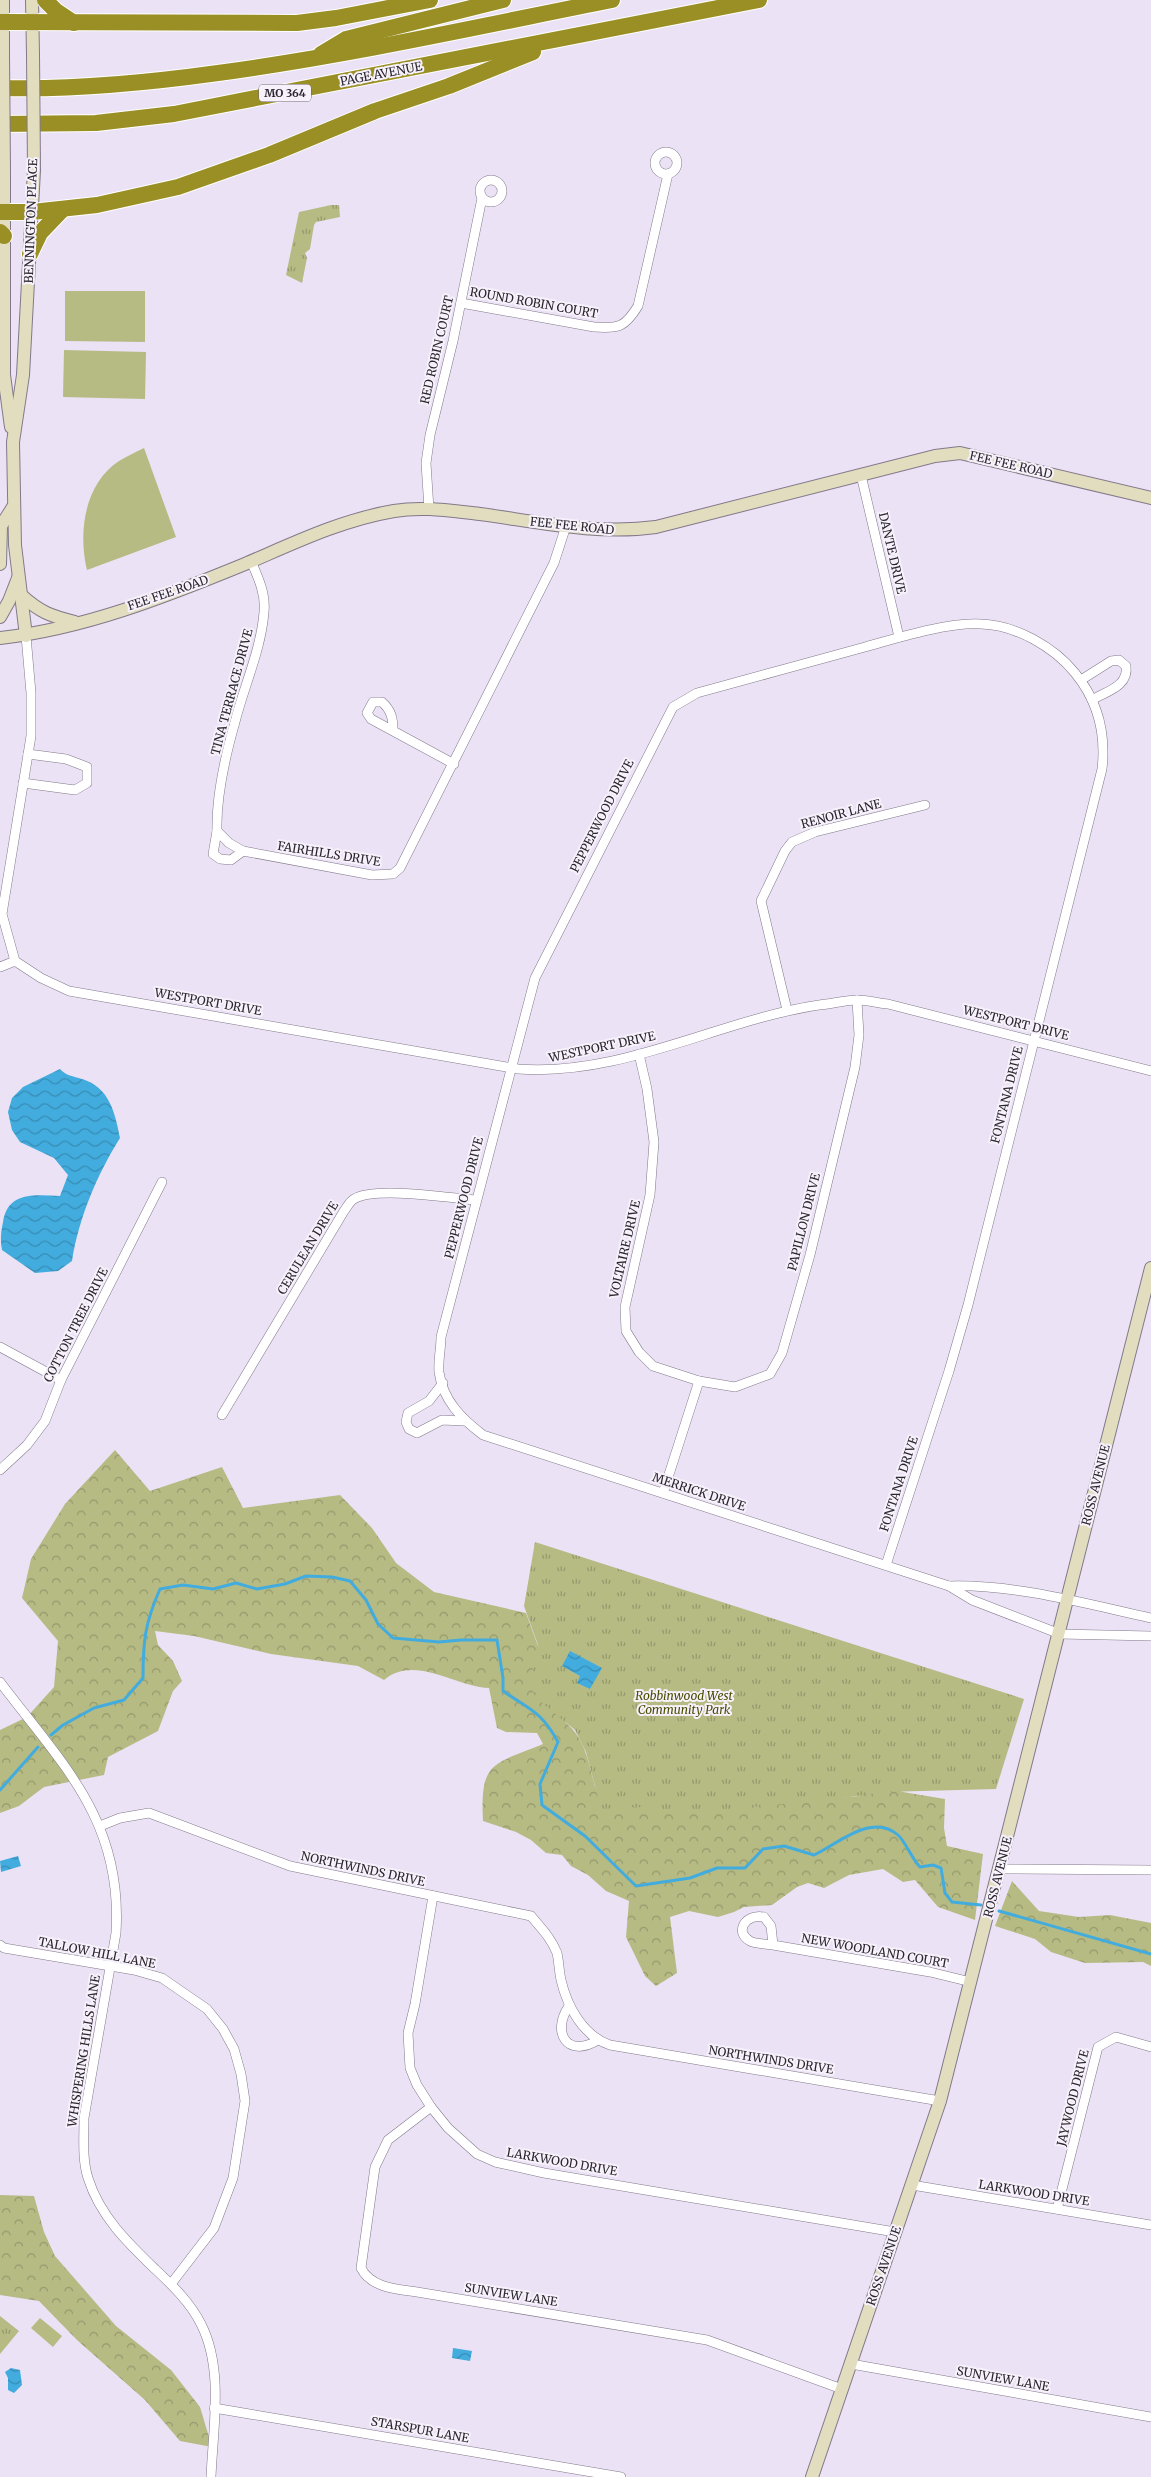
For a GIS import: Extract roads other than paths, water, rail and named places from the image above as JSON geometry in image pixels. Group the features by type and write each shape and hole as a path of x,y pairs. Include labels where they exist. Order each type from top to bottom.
{"highway":[{"path":"44,0 56,12 74,24"},
{"path":"2,22 74,24 297,23 336,18 430,0"},
{"path":"313,60 346,39 503,0"},
{"name":"MO 364","path":"0,88 102,87 313,60 612,0"},
{"name":"PAGE AVENUE","path":"0,124 96,123 164,115 759,0"},
{"path":"2,212 63,209 140,197 214,176 375,111 449,86 568,38"},
{"path":"30,254 40,233 63,209"}],"street":[{"name":"BENNINGTON PLACE","path":"3,0 2,374 13,442"},
{"name":"BENNINGTON PLACE","path":"26,636 13,507 13,442 23,374 34,170 32,0"},
{"name":"ROUND ROBIN COURT","path":"461,303 594,327 615,329 629,320 638,306 668,174"},
{"name":"RED ROBIN COURT","path":"428,509 426,463 429,439 461,303 482,198"},
{"path":"2,374 23,374"},
{"name":"FEE FEE ROAD","path":"0,638 26,636 78,622 204,581 332,527 394,511 428,509 566,526 626,531 656,526 935,456 960,453 1151,498"},
{"name":"DANTE DRIVE","path":"861,475 899,637"},
{"path":"0,564 1,526 13,507"},
{"name":"FAIRHILLS DRIVE","path":"218,831 228,843 243,851 372,875 393,874 400,868 554,563 566,526"},
{"name":"TINA TERRACE DRIVE","path":"243,851 230,860 220,859 213,854 218,831 217,813 234,723 258,648 265,611 261,585 251,561"},
{"path":"0,617 9,601 19,575"},
{"path":"21,595 37,609 49,616 78,622"},
{"name":"PEPPERWOOD DRIVE","path":"451,1405 439,1372 441,1337 467,1242 475,1200 535,978 673,707 697,693 899,637 979,624 1011,629 1042,645 1064,660 1081,680 1092,700"},
{"path":"0,967 15,961 2,914 31,736 26,636"},
{"path":"1081,680 1112,661 1119,660 1126,666 1128,675 1123,682 1092,700"},
{"name":"FONTANA DRIVE","path":"886,1565 949,1371 968,1304 1102,769 1103,736 1092,700"},
{"path":"393,730 454,764"},
{"path":"23,783 75,790 87,783 86,767 66,759 28,754"},
{"name":"RENOIR LANE","path":"787,1010 760,901 785,851 792,842 815,832 925,805"},
{"name":"WESTPORT DRIVE","path":"15,961 41,978 69,990 511,1067 548,1071 639,1054 787,1010 858,1000 888,1004 1151,1071"},
{"name":"PAPILLON DRIVE","path":"699,1382 735,1387 754,1381 770,1374 782,1353 810,1255 855,1067 859,1035 858,1000"},
{"name":"VOLTAIRE DRIVE","path":"639,1054 647,1089 654,1142 650,1196 625,1307 626,1331 639,1352 653,1366 699,1382"},
{"name":"COTTON TREE DRIVE","path":"0,1470 27,1445 45,1421 61,1380 162,1182"},
{"name":"CERULEAN DRIVE","path":"222,1415 353,1199 370,1195 408,1193 475,1200"},
{"name":"ROSS AVENUE","path":"812,2477 940,2101 1060,1634 1151,1268"},
{"path":"0,1348 61,1380"},
{"path":"663,1493 699,1382"},
{"path":"442,1383 429,1401 408,1413 406,1422 410,1429 417,1433 442,1420 464,1421"},
{"name":"MERRICK DRIVE","path":"451,1405 464,1421 484,1436 949,1586 972,1600 1060,1634 1151,1636"},
{"name":"MERRICK DRIVE","path":"949,1586 974,1585 1067,1600 1151,1618"},
{"name":"WHISPERING HILLS LANE","path":"0,1682 78,1785 100,1826 113,1866 116,1888 116,1933 84,2118 83,2147 88,2178 102,2209 120,2235 186,2301 201,2324 210,2349 214,2379 211,2477"},
{"name":"NORTHWINDS DRIVE","path":"100,1826 120,1818 149,1813 290,1866 530,1916 549,1936 554,1948 564,1993 574,2016 598,2040 619,2047 940,2101"},
{"path":"1000,1870 1151,1870"},
{"name":"LARKWOOD DRIVE","path":"433,1896 415,2004 408,2033 410,2068 417,2085 431,2107 461,2142 477,2154 495,2162 896,2232"},
{"name":"TALLOW HILL LANE","path":"0,1945 4,1948 110,1966 162,1978 207,2009 222,2029 234,2050 242,2074 245,2101 243,2126 234,2178 214,2228 171,2284"},
{"name":"NEW WOODLAND COURT","path":"773,1945 930,1972 971,1982"},
{"path":"569,2006 562,2016 561,2030 565,2041 570,2046 579,2048 588,2046 598,2040"},
{"name":"JAYWOOD DRIVE","path":"1057,2209 1098,2047 1116,2037 1151,2047"},
{"name":"SUNVIEW LANE","path":"431,2107 388,2140 375,2167 361,2268 365,2276 373,2283 402,2290 707,2340 842,2389"},
{"name":"LARKWOOD DRIVE","path":"912,2185 1151,2225"},
{"name":"SUNVIEW LANE","path":"850,2364 1151,2417"},
{"name":"STARSPUR LANE","path":"214,2408 621,2477"}],"water":[{"path":"60,1069 67,1074 91,1083 105,1094 113,1110 120,1138 90,1197 79,1228 72,1261 58,1271 35,1273 2,1250 1,1233 6,1212 10,1205 24,1197 41,1195 60,1196 68,1175 54,1158 20,1142 12,1130 8,1112 12,1098 23,1087"},
{"path":"570,1651 602,1668 590,1689 577,1683 580,1676 562,1666"},
{"path":"18,1856 21,1866 1,1872 0,1861"},
{"path":"453,2348 472,2351 470,2361 452,2358"},
{"path":"11,2368 20,2370 22,2385 14,2393 8,2390 8,2378 5,2372"}],"waterway":[{"path":"51,1735 63,1725 94,1708 124,1700 143,1678 146,1632 160,1589 183,1585 213,1589 236,1583 257,1589 285,1584 306,1576 332,1577 350,1581 366,1600 378,1624 393,1638 439,1642 497,1640 503,1678 503,1691 540,1717 558,1742 540,1784 542,1805 585,1836 636,1886 690,1878 717,1868 745,1868 763,1849 784,1846 814,1855 855,1832 877,1827 888,1829 898,1835 920,1867 933,1865 941,1868 945,1893 952,1902 981,1905"},
{"path":"0,1790 38,1747"},
{"path":"999,1911 1151,1954"}],"park label":[{"name":"Robbinwood West Community Park","path":"684,1703"}]}
